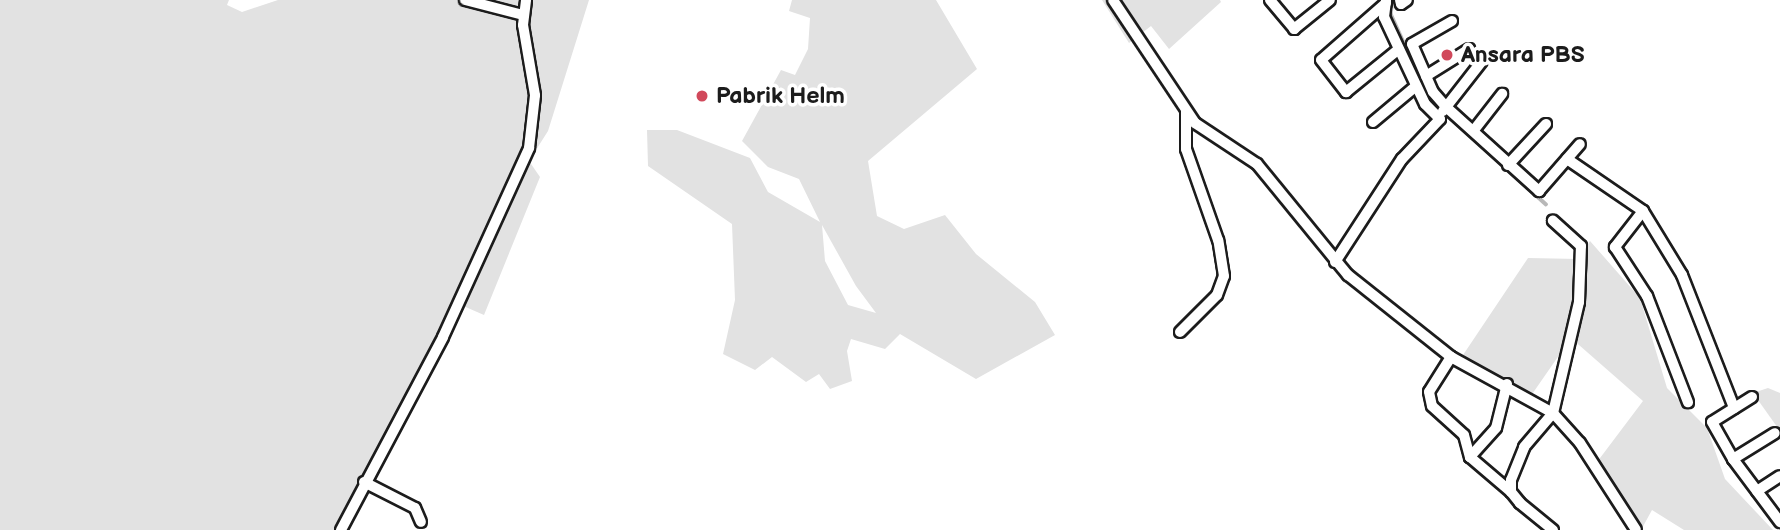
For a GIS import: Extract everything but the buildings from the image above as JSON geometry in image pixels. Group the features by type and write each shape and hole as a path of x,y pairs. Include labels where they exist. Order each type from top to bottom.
{"street":[{"path":"465,0 523,15"},
{"path":"341,530 460,301 529,148 535,95 523,15 526,0"},
{"path":"1113,0 1195,123 1257,164 1335,262 1451,357 1507,384 1553,413 1580,443 1636,530"},
{"path":"1270,0 1294,29 1330,0"},
{"path":"1387,1 1321,60 1346,92 1399,49"},
{"path":"1387,1 1384,17 1424,104 1440,119"},
{"path":"1452,21 1412,44 1426,76 1446,106 1539,191 1580,144"},
{"path":"1426,76 1469,49"},
{"path":"1335,262 1402,159 1440,119 1446,106 1482,61"},
{"path":"1373,122 1416,86"},
{"path":"1474,130 1502,94"},
{"path":"1180,332 1217,295 1224,276 1218,240 1186,149 1186,111"},
{"path":"1508,165 1546,124"},
{"path":"1567,159 1643,211 1682,275 1734,408"},
{"path":"1643,211 1615,247 1647,296 1688,402"},
{"path":"1511,492 1524,447 1553,413 1578,302 1581,246 1553,221"},
{"path":"1451,357 1429,393 1432,406 1464,435 1470,457 1553,530"},
{"path":"1470,457 1496,428 1507,384"},
{"path":"1752,397 1712,422 1732,459 1780,522"},
{"path":"1732,459 1775,433"},
{"path":"1757,491 1780,476"},
{"path":"365,482 415,508 421,522"}],"shaded area":[{"path":"0,0 229,0 227,5 242,12 278,0 589,0 548,131 529,161 540,177 484,315 461,305 414,381 335,530 0,530"},
{"path":"792,0 936,0 977,69 868,161 877,216 904,229 945,215 976,254 1035,302 1055,335 976,379 900,334 885,349 851,339 847,351 852,381 830,389 819,374 806,382 772,357 755,370 723,354 735,300 732,224 648,166 647,130 677,130 750,158 768,192 820,222 799,179 768,167 742,141 781,70 795,75 808,49 810,18 789,11","holes":["822,225 856,286 876,313 848,305 825,261"]},
{"path":"1102,0 1221,2 1169,49 1151,26 1129,43"},
{"path":"1590,241 1640,298 1667,388 1707,428 1725,479 1773,530 1684,530 1652,510 1641,530 1633,530 1591,470 1643,401 1571,338 1528,400 1463,355 1528,258 1579,259"},
{"path":"1768,388 1780,393 1780,431 1753,393"}],"waterway":[{"path":"1393,0 1391,14 1429,98 1546,204"}],"place":[{"name":"Ansara PBS","path":"1447,55"},
{"name":"Pabrik Helm","path":"702,96"}]}
